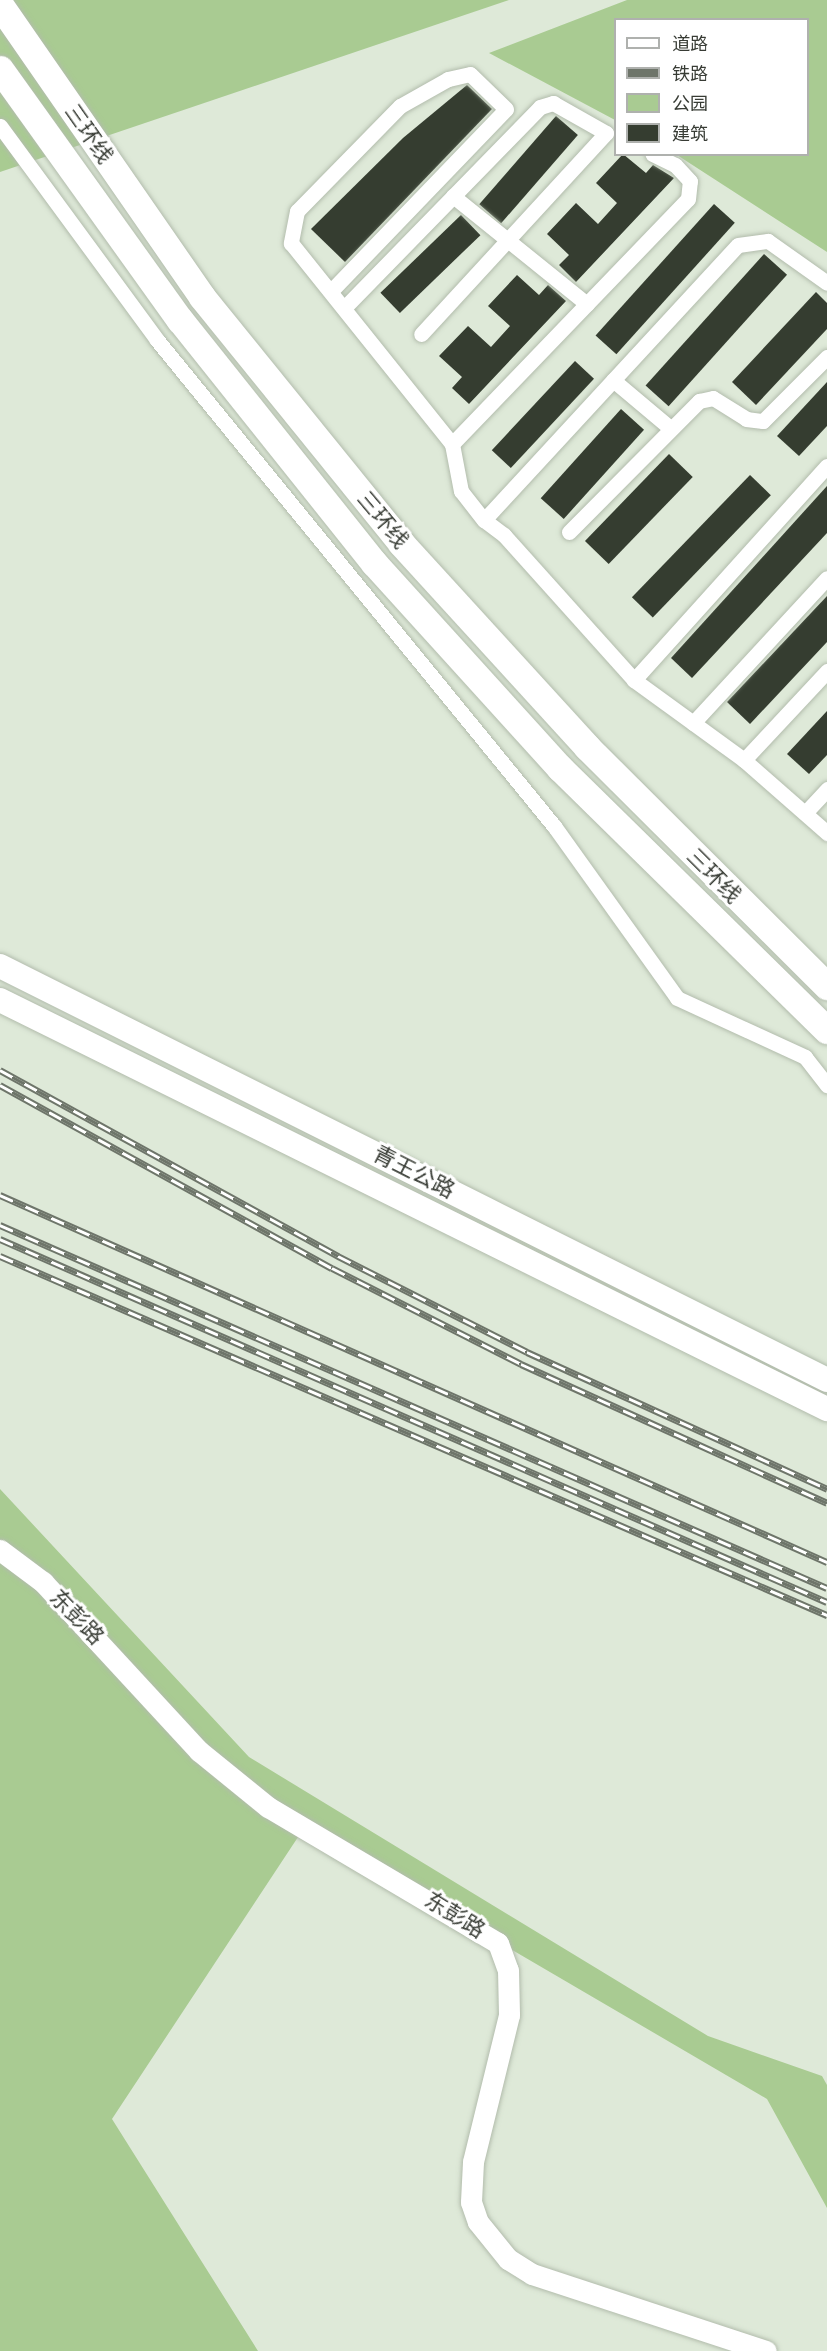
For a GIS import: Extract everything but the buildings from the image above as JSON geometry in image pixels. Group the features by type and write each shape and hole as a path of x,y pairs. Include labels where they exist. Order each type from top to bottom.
{"highway":[{"name":"三环线","path":"0,5 202,297 401,543 587,747 827,986"},
{"name":"三环线","path":"0,69 180,320 374,563 560,768 827,1030"}],"main road":[{"name":"青王公路","path":"0,966 827,1380"},
{"name":"青王公路","path":"0,1000 827,1409"}],"street":[{"path":"331,291 506,109 470,74 448,79 400,106 297,211 291,243 331,291 345,307 452,444 461,491 484,520 504,535 634,680 744,759 827,833"},
{"path":"345,307 540,107 553,104 611,135 508,240 421,334"},
{"path":"0,126 157,340 554,826 677,998 805,1057 827,1085"},
{"path":"452,444 688,200 690,181 675,165 656,156"},
{"path":"453,196 587,304"},
{"path":"484,520 738,245 768,241 827,283"},
{"path":"569,532 669,427 699,401 713,398 746,419 763,420 827,357"},
{"path":"613,380 669,427"},
{"path":"634,680 827,466"},
{"path":"693,723 827,578"},
{"path":"744,759 827,671"},
{"path":"805,813 827,789"},
{"name":"东彭路","path":"0,1550 43,1582 199,1751 268,1807 498,1943 508,1970 509,2015 473,2162 471,2202 478,2222 508,2259 532,2274 766,2351"}],"green space":[{"path":"0,0 509,0 0,172"},
{"path":"627,0 827,0 827,252 679,156 809,156 809,18 614,18 614,119 489,53"},
{"path":"0,1489 249,1757 708,2036 822,2076 827,2085 827,2208 767,2099 304,1828 112,2119 258,2351 0,2351"}],"railway":[{"path":"0,1070 338,1256 527,1352 827,1489"},
{"path":"0,1085 332,1268 521,1364 827,1503"},
{"path":"0,1195 827,1562"},
{"path":"0,1225 827,1588"},
{"path":"0,1239 827,1602"},
{"path":"0,1256 827,1615"}]}
